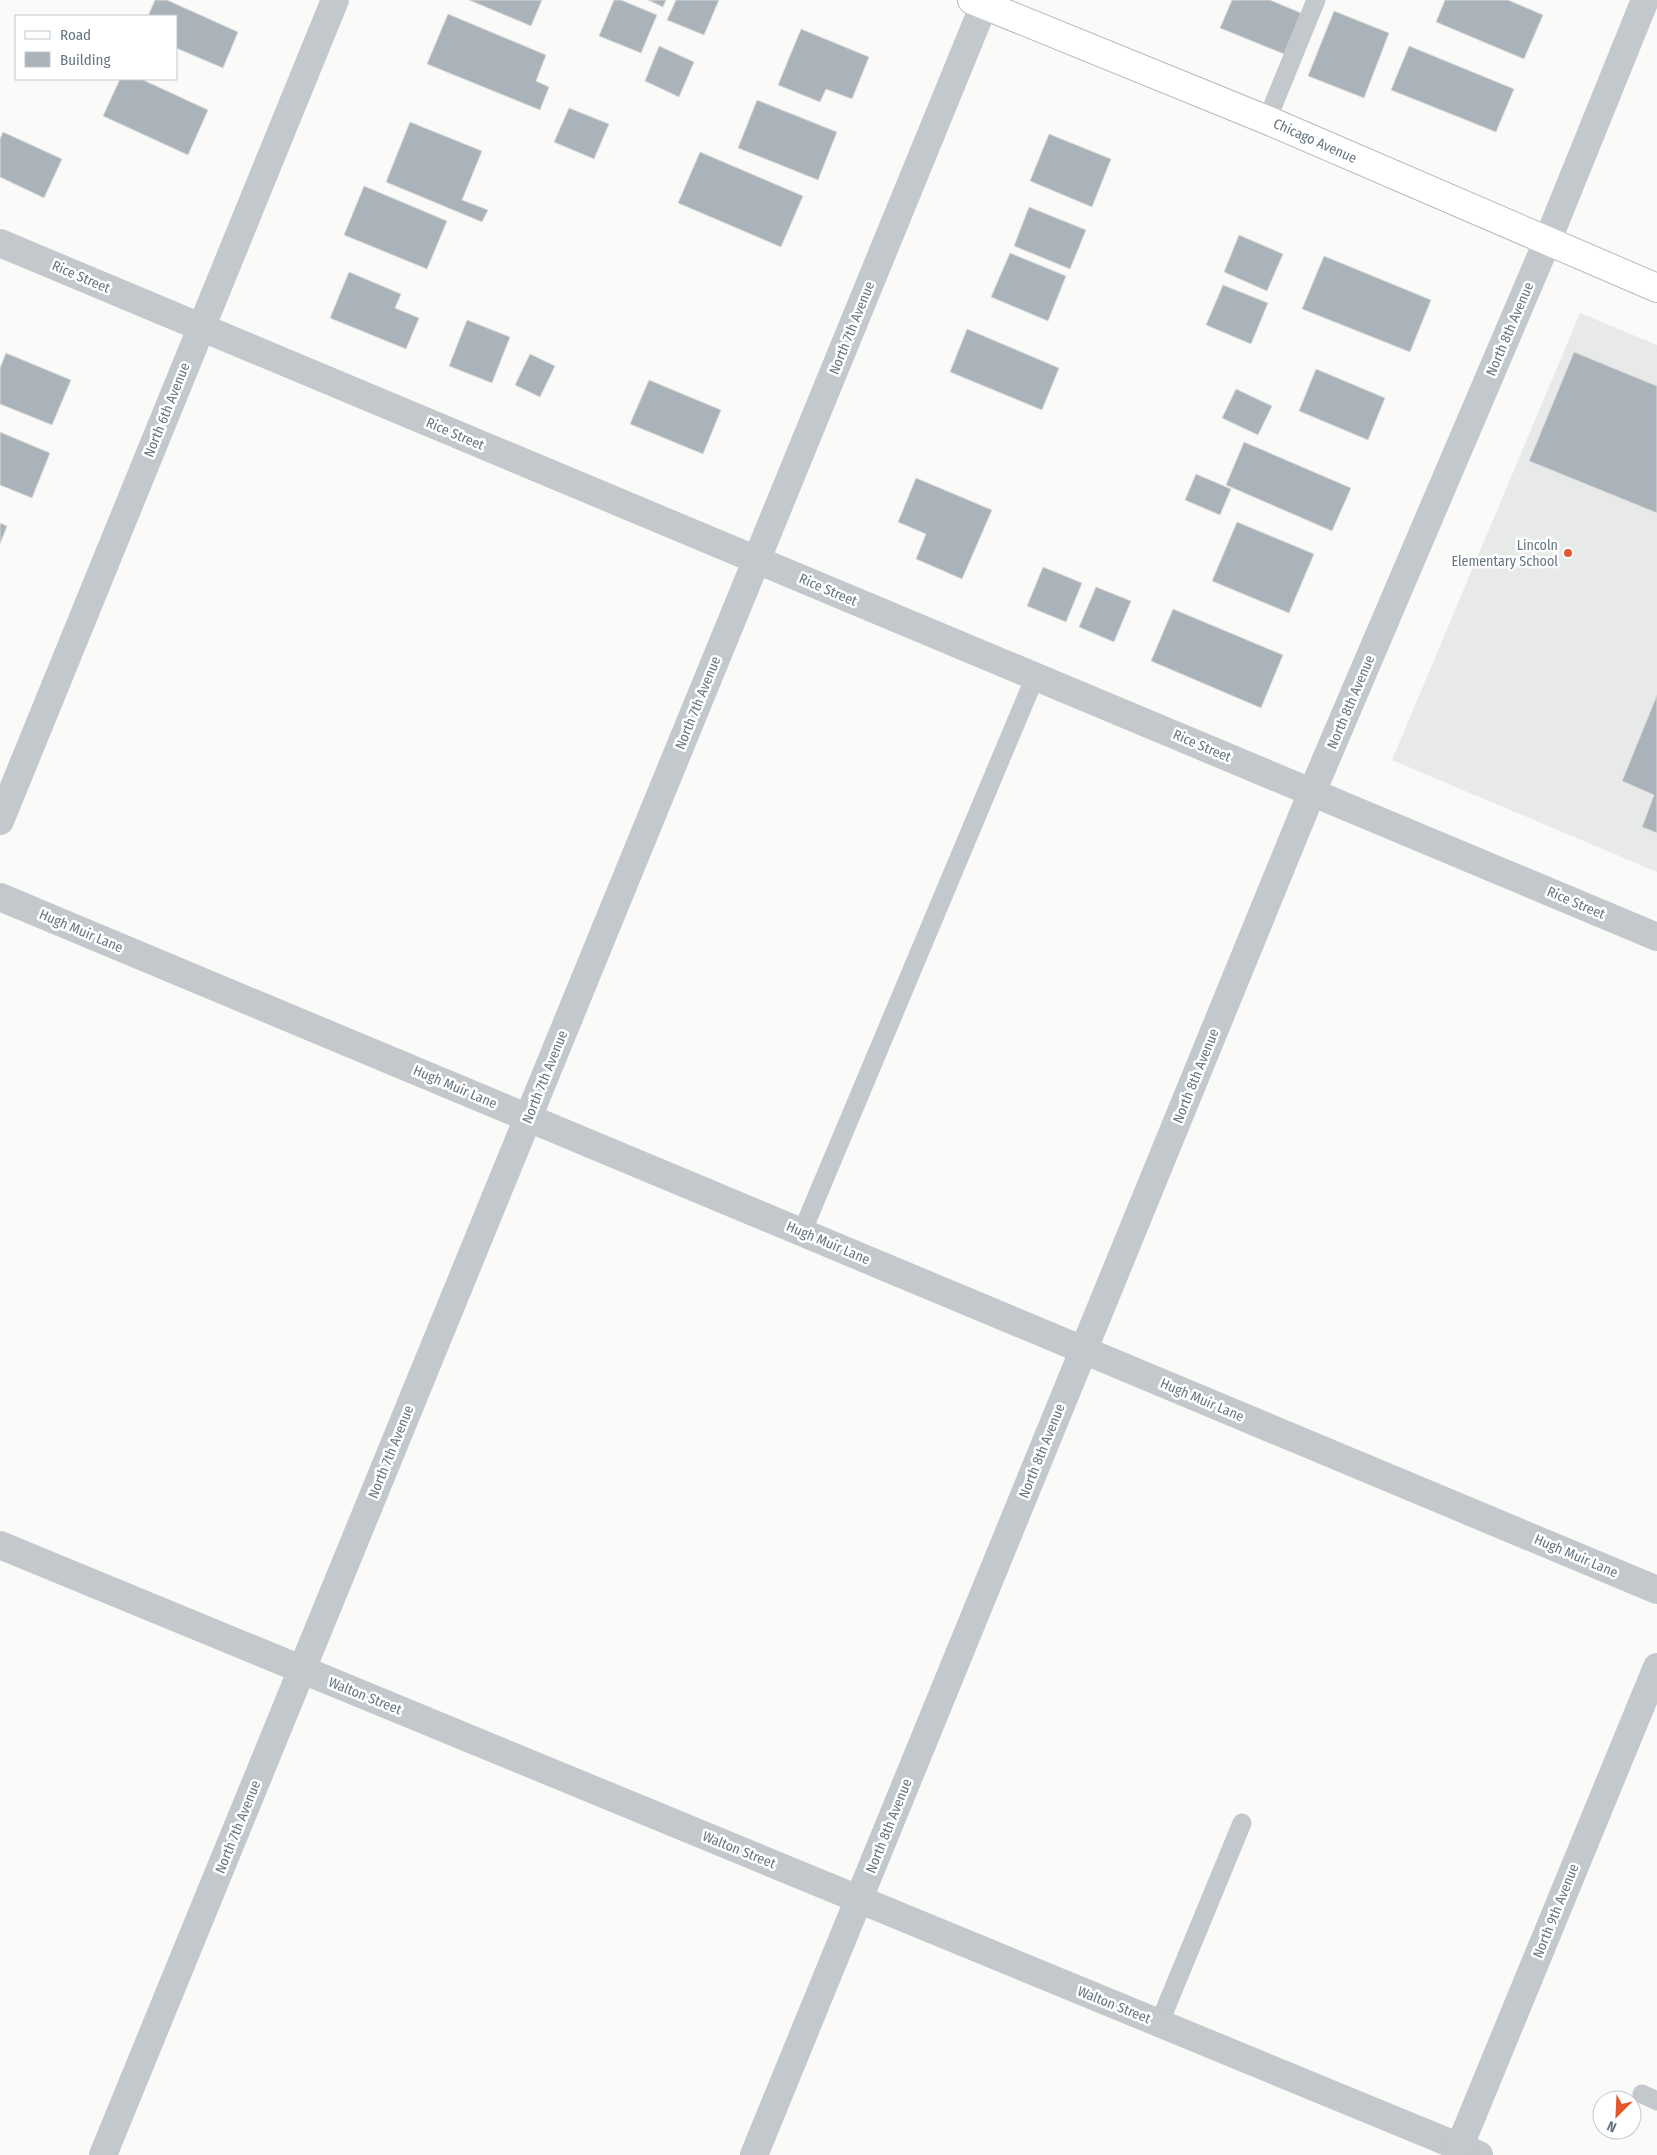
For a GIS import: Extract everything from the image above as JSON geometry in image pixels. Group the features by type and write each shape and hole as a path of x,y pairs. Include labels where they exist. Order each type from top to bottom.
{"main road":[{"name":"Chicago Avenue","path":"981,2 1267,120 1657,288"}],"street":[{"name":"North 6th Avenue","path":"0,821 335,0"},
{"name":"North 8th Avenue","path":"754,2155 1312,792 1547,242 1645,0"},
{"name":"North 7th Avenue","path":"103,2155 757,560 981,2"},
{"name":"Rice Street","path":"0,243 1657,937"},
{"name":"Hugh Muir Lane","path":"0,897 1657,1590"},
{"name":"Walton Street","path":"0,1545 1465,2152"},
{"name":"North 9th Avenue","path":"1465,2152 1657,1667"}],"lane":[{"path":"1267,120 1316,0"},
{"path":"802,1232 1035,677"},
{"path":"1159,2024 1242,1823"}],"shaded area":[{"name":"Lincoln Elementary School","path":"1580,313 1657,345 1657,872 1392,760"}],"building":[{"path":"155,0 167,0 238,32 223,68 178,49 178,15 148,15"},
{"path":"469,0 542,0 531,26"},
{"path":"614,0 621,0 657,15 641,53 599,36"},
{"path":"648,0 666,0 663,7"},
{"path":"676,0 719,0 704,35 667,20"},
{"path":"1232,0 1270,0 1301,13 1284,54 1220,28"},
{"path":"1445,0 1508,0 1543,15 1524,59 1436,22"},
{"path":"1334,11 1389,33 1364,98 1308,76"},
{"path":"448,14 546,55 536,81 549,87 540,110 427,64"},
{"path":"801,29 869,57 852,99 826,89 820,102 778,85"},
{"path":"659,46 694,62 679,97 645,81"},
{"path":"1409,46 1514,89 1496,132 1391,90"},
{"path":"120,80 143,80 208,110 188,155 103,116"},
{"path":"757,100 837,132 818,180 738,148"},
{"path":"569,108 609,124 594,159 554,142"},
{"path":"410,122 482,151 462,200 488,210 482,222 386,182"},
{"path":"3,132 62,159 44,198 0,177 0,139"},
{"path":"1049,134 1111,159 1092,207 1030,181"},
{"path":"700,152 803,196 781,247 678,203"},
{"path":"364,186 447,221 427,269 344,235"},
{"path":"1029,207 1086,230 1070,269 1014,246"},
{"path":"1239,235 1283,254 1267,291 1224,272"},
{"path":"1010,253 1066,276 1048,321 991,297"},
{"path":"1324,256 1431,300 1410,352 1302,309"},
{"path":"349,272 401,294 395,308 419,318 406,349 330,318"},
{"path":"1223,285 1268,303 1251,344 1206,325"},
{"path":"467,320 510,337 492,383 449,366"},
{"path":"967,329 1059,368 1042,410 950,372"},
{"path":"1574,352 1657,386 1657,513 1529,461"},
{"path":"6,353 71,380 52,425 0,404 0,368"},
{"path":"530,354 555,366 540,397 515,385"},
{"path":"1316,369 1385,398 1368,440 1299,411"},
{"path":"649,380 721,410 703,454 630,424"},
{"path":"1236,389 1272,406 1258,435 1222,418"},
{"path":"0,432 50,453 32,498 0,485"},
{"path":"1244,442 1351,488 1332,531 1226,485"},
{"path":"1196,474 1231,489 1220,515 1185,500"},
{"path":"916,478 992,510 962,579 916,559 926,534 898,522"},
{"path":"1237,522 1314,554 1289,613 1212,581"},
{"path":"0,523 7,526 0,544"},
{"path":"1043,567 1082,583 1066,622 1027,606"},
{"path":"1096,587 1131,601 1114,642 1079,627"},
{"path":"1173,609 1283,655 1261,708 1151,661"},
{"path":"1657,695 1657,833 1642,827 1654,795 1622,781"}],"place":[{"name":"Lincoln Elementary School","path":"1568,553"}]}
